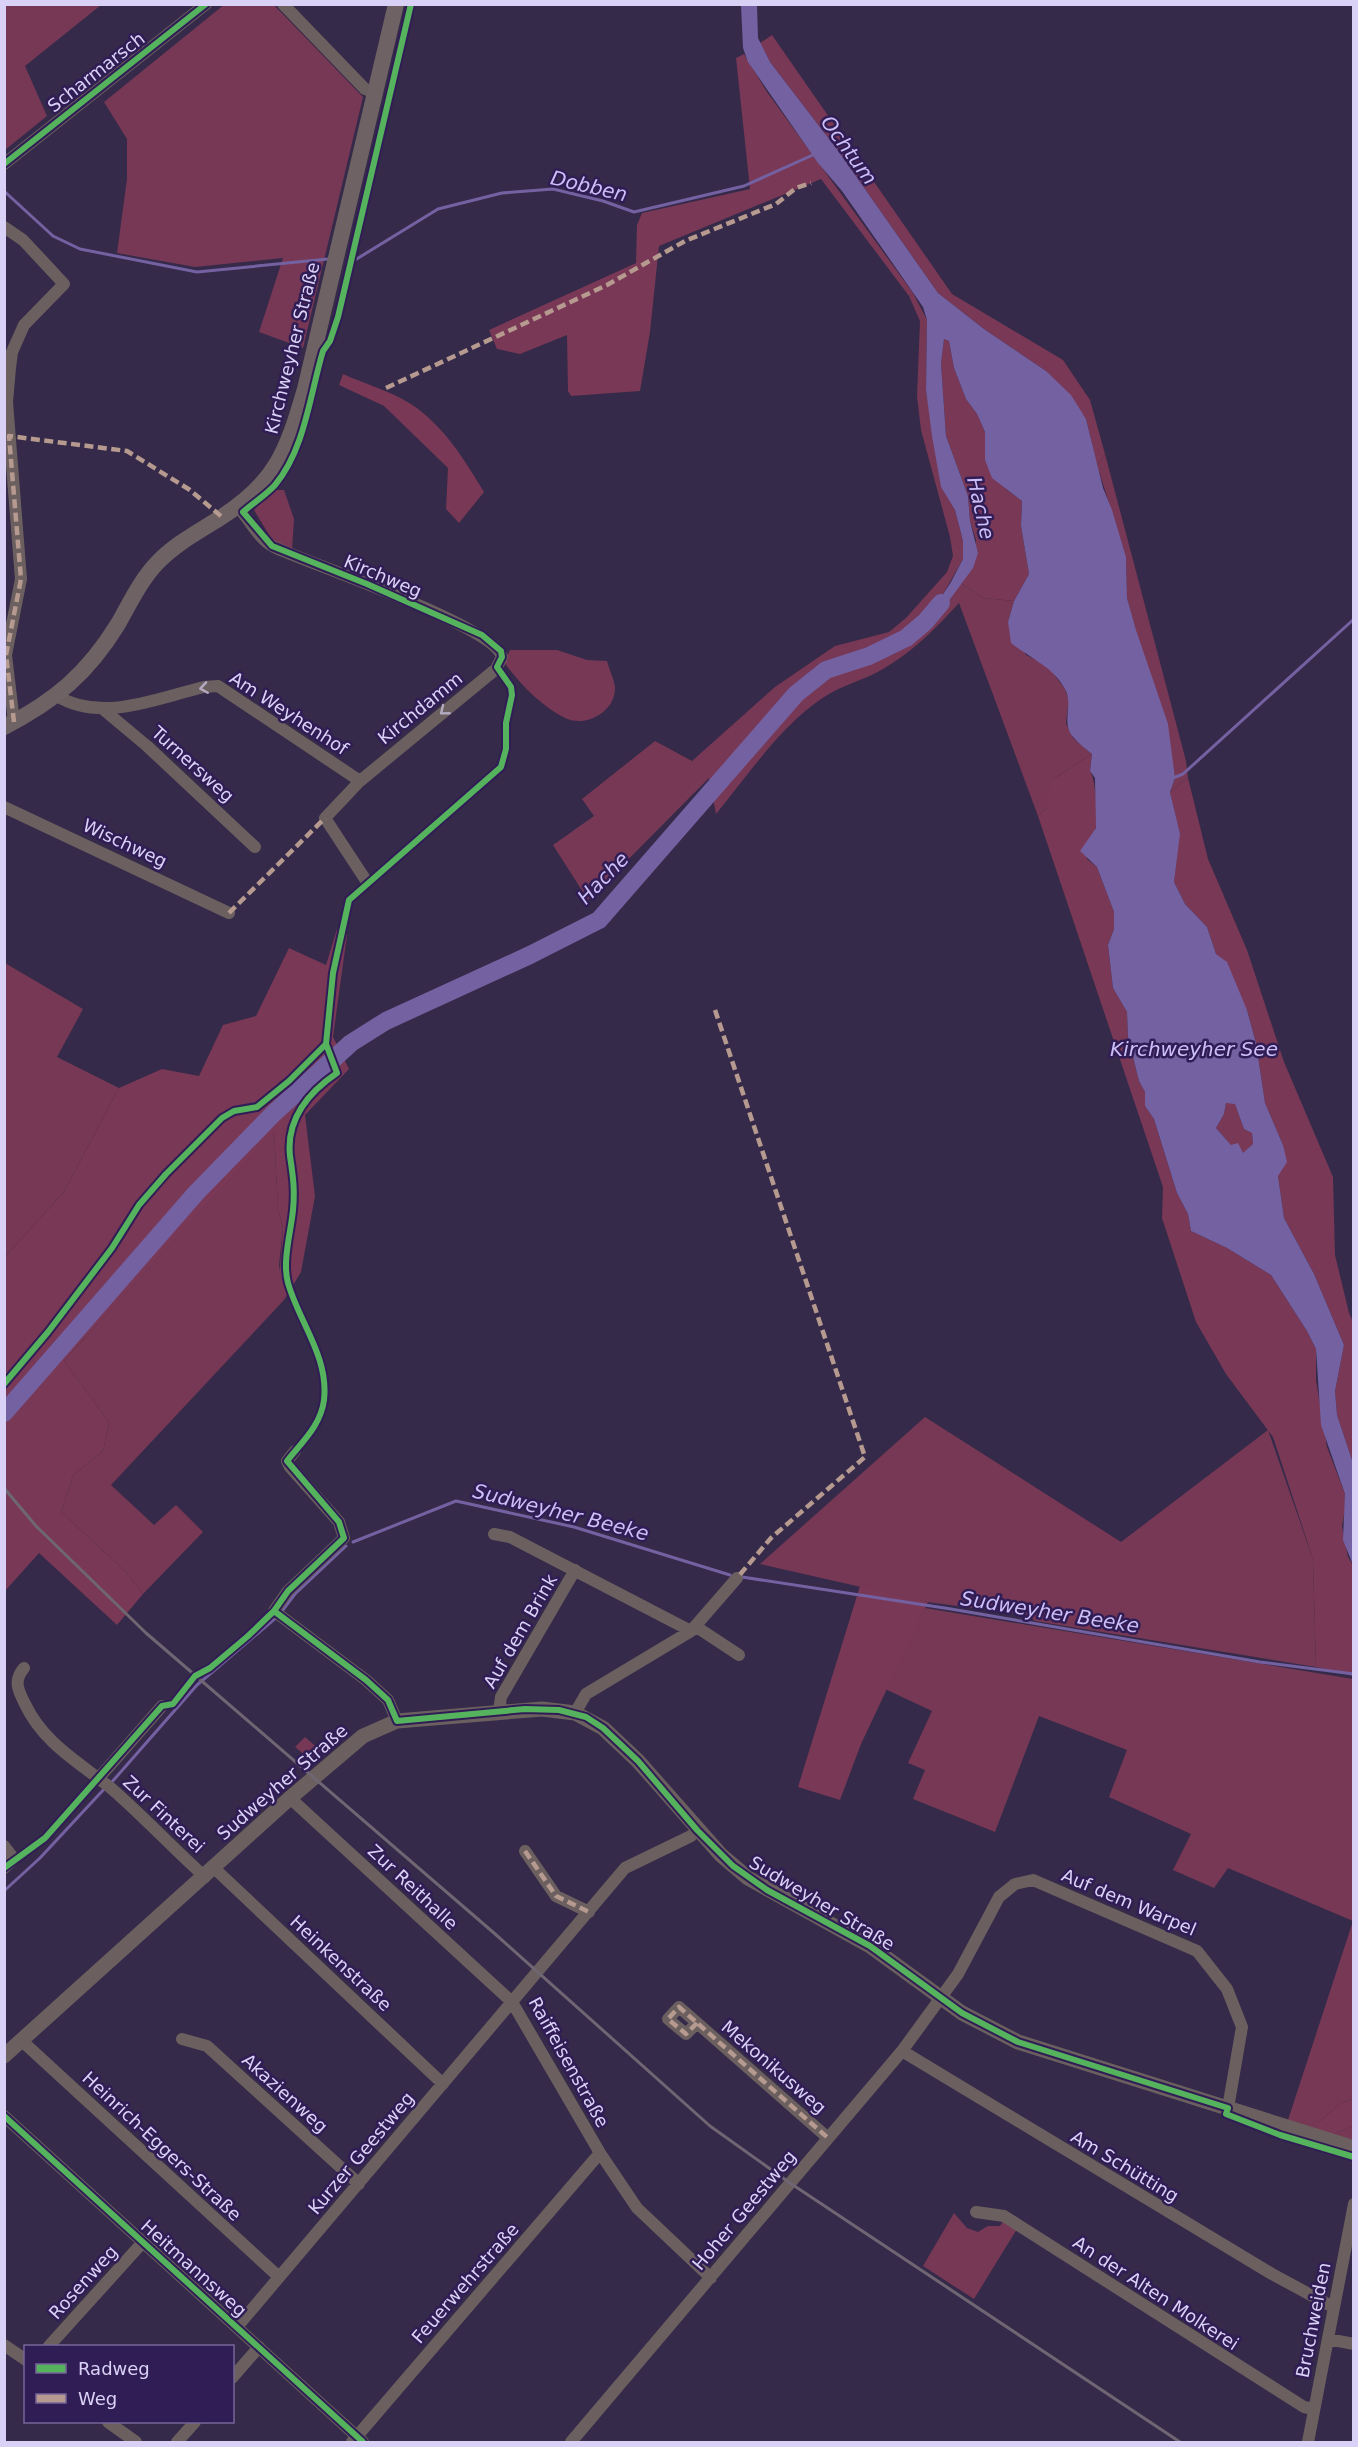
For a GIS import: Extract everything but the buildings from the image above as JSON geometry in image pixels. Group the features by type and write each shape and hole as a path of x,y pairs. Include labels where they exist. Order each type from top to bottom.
{"main road":[{"name":"Kirchweyher Straße","path":"9,724 57,696 86,667 157,563 180,543 237,506 266,481 288,446 305,389 396,4"}],"street":[{"name":"Scharmarsch","path":"4,164 206,4"},
{"path":"283,4 365,89 375,93"},
{"path":"4,227 23,240 64,284 24,325 12,352 7,402 21,579 6,655 9,724"},
{"name":"Kirchweg","path":"237,506 272,546 367,584 482,635 501,651 502,657 490,675"},
{"name":"Kirchdamm","path":"367,882 325,818 360,781 490,675"},
{"name":"Am Weyhenhof","path":"57,696 82,708 104,710 204,687 219,686 360,781"},
{"name":"Turnersweg","path":"104,710 155,753 255,847"},
{"name":"Wischweg","path":"4,807 229,913"},
{"path":"296,1451 287,1461 290,1467 339,1522 344,1538 288,1591 278,1614 366,1680 388,1700 397,1721"},
{"name":"Auf dem Brink","path":"494,1534 510,1537 693,1628 740,1655"},
{"name":"Auf dem Brink","path":"499,1711 501,1697 575,1570"},
{"path":"575,1713 586,1694 693,1628 737,1578"},
{"name":"Zur Finterei","path":"24,1668 18,1674 16,1685 30,1715 45,1737 210,1872"},
{"path":"98,1779 162,1706"},
{"name":"Sudweyher Straße","path":"4,2056 290,1798 363,1736 397,1721 542,1709 575,1713 603,1728 638,1761 697,1830 748,1878 870,1946 942,1999 1002,2036 1353,2148"},
{"name":"Zur Reithalle","path":"290,1798 512,2002"},
{"name":"Raiffeisenstraße","path":"697,1830 691,1836 625,1868 512,2002 600,2152 637,2208 711,2278"},
{"path":"4,1846 14,1859 4,1868"},
{"path":"525,1851 556,1896 588,1912"},
{"name":"Heinkenstraße","path":"210,1872 443,2084"},
{"name":"Auf dem Warpel","path":"942,1999 999,1897 1015,1884 1033,1880 1197,1951 1227,1989 1242,2027 1228,2108"},
{"name":"Hoher Geestweg","path":"571,2442 902,2051 942,1999"},
{"name":"Kurzer Geestweg","path":"237,2327 512,2002"},
{"name":"Mekonikusweg","path":"697,2024 828,2138"},
{"name":"Akazienweg","path":"182,2039 207,2046 359,2184"},
{"name":"Heinrich-Eggers-Straße","path":"22,2041 279,2277"},
{"name":"Am Schütting","path":"902,2051 924,2067 1262,2268 1333,2307"},
{"name":"Heitmannsweg","path":"4,2116 237,2327 357,2441"},
{"name":"Feuerwehrstraße","path":"357,2441 600,2152"},
{"name":"Bruchweiden","path":"1308,2442 1353,2204"},
{"name":"An der Alten Molkerei","path":"976,2212 1004,2216 1194,2340 1304,2407 1314,2409"},
{"name":"Rosenweg","path":"50,2345 143,2242"},
{"path":"1328,2339 1353,2344"},
{"path":"4,2345 24,2359"},
{"path":"234,2376 259,2348"},
{"path":"111,2423 136,2442"},
{"path":"177,2442 193,2423"}],"shaded area":[{"path":"5,4 101,5 25,66 47,116 5,150"},
{"path":"225,4 274,5 363,97 303,348 259,332 283,258 195,267 117,253 127,179 127,139 104,102"},
{"path":"772,35 952,294 1063,360 1090,400 1105,454 1097,465 1086,419 1046,371 984,329 938,293 839,152 770,62 760,43"},
{"path":"744,54 767,92 913,293 909,296 821,179 659,246 650,332 640,391 571,396 568,391 567,335 520,354 497,349 489,330 636,263 637,225 642,213 750,189 736,58"},
{"path":"913,293 927,320 926,390 941,486 955,510 963,541 963,559 942,596 948,602 961,583 984,598 1014,601 1008,622 1026,655 1047,665 1065,689 1069,700 1066,723 1073,738 1092,754 1054,779 1047,808 1038,816 959,603 905,655 875,673 829,694 791,724 716,814 709,778 588,900 553,845 594,816 582,799 655,741 692,761 775,687 835,646 889,632 906,618 947,572 953,556 950,537 921,430 917,396 920,321 909,296"},
{"path":"944,339 949,341 954,368 966,399 977,414 985,432 985,460 1006,489 1022,501 1021,526 1029,574 1014,601 984,598 961,583 972,568 976,540 970,521 968,496 946,436 941,364"},
{"path":"343,374 386,391 411,404 434,422 452,444 484,492 459,523 446,509 448,468 384,406 339,385"},
{"path":"1105,454 1186,761 1188,778 1170,792 1175,778 1127,598 1126,557 1097,465"},
{"path":"271,490 284,490 294,519 292,549 274,543 254,510"},
{"path":"510,650 557,650 587,660 607,661 614,681 614,696 610,704 598,716 581,721 565,718 539,701 510,670 504,662"},
{"path":"1092,754 1090,771 1095,790 1097,822 1089,844 1087,859 1097,867 1114,912 1114,929 1108,945 1113,988 1127,1012 1128,1037 1139,1081 1145,1092 1145,1106 1154,1119 1177,1193 1188,1214 1191,1231 1227,1248 1271,1275 1316,1349 1316,1380 1327,1447 1345,1494 1346,1505 1342,1526 1348,1557 1353,1565 1353,1676 1316,1667 1313,1559 1273,1437 1226,1374 1196,1322 1162,1218 1163,1187 1038,816 1047,808 1044,798 1054,779"},
{"path":"1188,778 1208,859 1247,950 1284,1062 1333,1177 1335,1255 1353,1322 1353,1463 1337,1415 1335,1391 1344,1345 1314,1274 1284,1218 1278,1176 1283,1145 1265,1103 1256,1043 1247,1010 1216,954 1207,927 1185,904 1174,882 1179,834 1170,792"},
{"path":"337,929 347,935 333,1037 349,1069 305,1115 315,1196 301,1272 284,1300 279,1280 283,1227 278,1209 274,1131 64,1361 109,1422 103,1451 73,1475 61,1512 126,1572 143,1594 117,1625 39,1553 5,1591 5,1257 64,1192 119,1088 162,1069 199,1076 223,1025 256,1016 289,948 326,965"},
{"path":"5,963 83,1009 57,1057 119,1088 64,1192 5,1257"},
{"path":"1226,1103 1235,1103 1244,1129 1252,1133 1253,1144 1243,1154 1231,1145 1216,1128 1224,1114"},
{"path":"274,1130 278,1209 283,1227 279,1265 284,1300 111,1485 154,1525 176,1505 203,1532 143,1594 126,1572 61,1512 73,1475 103,1451 109,1422 64,1361"},
{"path":"925,1417 1121,1542 1268,1430 1313,1559 1316,1667 1035,1621 1027,1615 927,1602 760,1564"},
{"path":"860,1586 928,1602 861,1744 840,1800 798,1787"},
{"path":"925,1608 1353,1679 1353,1921 1228,1868 1214,1888 1173,1870 1191,1834 1109,1797 1127,1750 1039,1716 995,1832 913,1799 925,1770 908,1763 932,1711 885,1689"},
{"path":"305,1737 321,1751 311,1760 295,1747"},
{"path":"1353,1921 1353,2099 1341,2103 1318,2123 1318,2130 1288,2120"},
{"path":"1353,2099 1353,2126 1332,2135 1318,2130 1318,2123 1341,2103"},
{"path":"1353,2126 1353,2140 1332,2135"},
{"path":"954,2213 967,2228 978,2232 988,2226 1000,2226 1003,2221 1017,2229 974,2299 923,2266"}],"water":[{"name":"Kirchweyher See","path":"741,5 757,5 758,38 770,62 839,152 938,293 984,329 1046,371 1071,395 1086,419 1103,488 1126,557 1127,598 1168,724 1175,778 1170,792 1180,834 1174,882 1185,904 1207,927 1216,954 1227,962 1247,1010 1256,1043 1265,1103 1283,1145 1287,1162 1278,1176 1284,1218 1314,1274 1344,1345 1335,1391 1337,1415 1353,1463 1353,1565 1343,1540 1345,1494 1321,1425 1316,1349 1271,1275 1227,1248 1191,1231 1188,1214 1177,1193 1154,1119 1145,1106 1145,1092 1139,1081 1128,1037 1127,1012 1113,988 1108,945 1114,929 1114,912 1097,867 1080,851 1096,828 1095,778 1090,771 1092,754 1070,732 1067,720 1067,695 1060,681 1054,674 1011,643 1008,622 1014,601 1029,574 1021,526 1022,501 992,478 985,460 985,432 977,414 966,399 954,368 949,341 944,339 941,364 946,436 968,496 970,521 978,553 973,568 948,602 935,617 925,622 963,559 963,541 955,510 941,487 932,436 926,390 927,320 923,307 842,191 818,163 748,62 743,48","holes":["1226,1103 1235,1104 1244,1129 1252,1133 1253,1144 1243,1153 1238,1143 1231,1145 1216,1128 1224,1114"]}],"waterway":[{"name":"Dobben","path":"355,260 438,209 502,193 553,189 603,201 634,212 744,186 815,154"},
{"name":"Dobben","path":"4,191 53,236 80,249 197,272 328,259"},
{"name":"Hache","path":"4,1413 196,1193 274,1113 351,1043 386,1021 530,955 599,920 796,694 826,670 869,656 906,638 925,622 941,603"},
{"path":"1173,778 1183,774 1354,619"},
{"name":"Sudweyher Beeke","path":"353,1542 456,1501 574,1527 730,1575"},
{"name":"Sudweyher Beeke","path":"282,1611 295,1594 346,1546"},
{"name":"Sudweyher Beeke","path":"742,1577 951,1609 1260,1662 1354,1674"},
{"name":"Sudweyher Beeke","path":"111,1783 197,1685 278,1616"},
{"name":"Sudweyher Beeke","path":"4,1891 40,1858 106,1787"}],"railway":[{"path":"4,1488 36,1526 146,1633 494,1933 710,2126 790,2183 1180,2442"}],"marked path":[{"path":"386,388 607,285 685,241 776,204 796,188 811,183"},
{"path":"14,722 6,655 21,579 9,436 127,451 190,490 222,517"},
{"path":"229,913 325,818"},
{"path":"715,1010 865,1457 771,1538 737,1578"},
{"path":"525,1851 556,1896 589,1912"},
{"path":"697,2023 686,2034 668,2019 679,2007 828,2138"}],"cycle path":[{"path":"4,164 206,4"},
{"path":"4,1868 45,1838 162,1706 173,1704 195,1676 210,1668 248,1636 274,1611 288,1591 344,1538 339,1522 287,1461 310,1433 319,1417 324,1400 324,1384 318,1354 293,1297 286,1274 286,1256 294,1203 290,1156 292,1130 296,1118 309,1098 337,1073 326,1044 333,973 349,900 501,767 506,749 506,723 512,695 511,687 497,667 502,657 501,651 482,635 367,584 272,546 243,512 275,485 285,471 300,438 323,351 330,341 338,317 411,4"},
{"path":"4,1384 48,1332 112,1248 139,1205 166,1174 222,1118 234,1111 257,1107 289,1081 326,1044"},
{"path":"274,1611 366,1680 388,1700 397,1721 525,1709 559,1710 586,1717 603,1728 638,1761 697,1830 733,1866 767,1890 870,1946 962,2013 1018,2042 1228,2108 1226,2114 1280,2135 1354,2157"},
{"path":"4,2116 363,2442"}],"water label":[{"name":"Ochtum","path":"849,150"}]}
